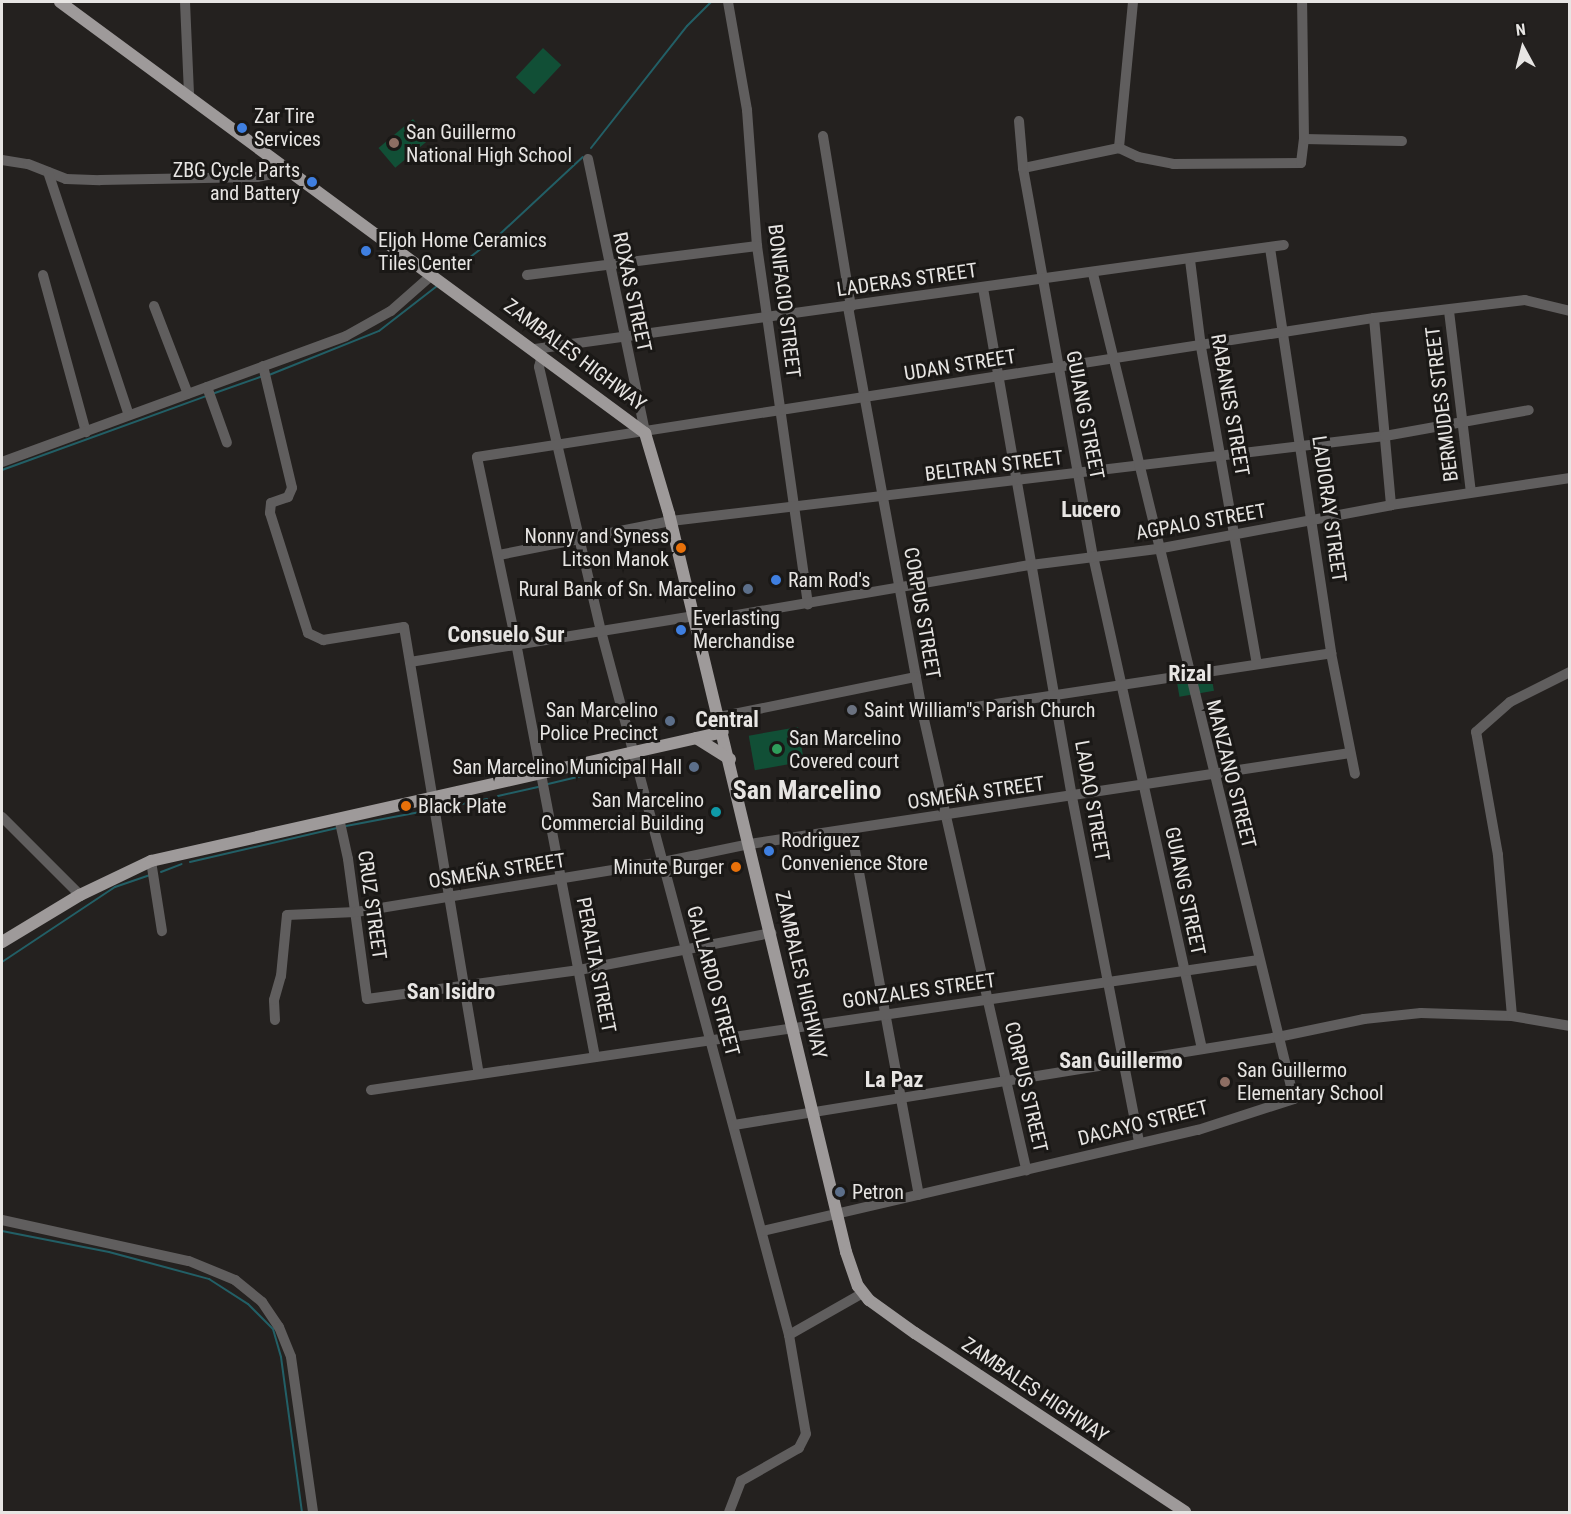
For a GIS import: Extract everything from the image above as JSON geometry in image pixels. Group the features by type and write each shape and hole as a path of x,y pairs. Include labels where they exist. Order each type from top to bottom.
{"main road":[{"name":"ZAMBALES HIGHWAY","path":"60,2 293,170 645,433 670,521 730,759 851,1271 863,1293 915,1333 1185,1512"},
{"path":"2,942 80,895 152,861 339,818 634,755 723,732"},
{"path":"696,738 730,759"}],"street":[{"path":"184,2 189,95"},
{"name":"BONIFACIO STREET","path":"728,2 747,111 758,246 808,604"},
{"path":"1119,148 1133,2"},
{"path":"1023,168 1119,148 1166,163 1301,164 1304,139 1302,2"},
{"name":"GUIANG STREET","path":"1019,122 1023,168 1093,556 1202,1049"},
{"name":"CORPUS STREET","path":"823,136 898,590 923,715 1026,1170"},
{"path":"1304,139 1402,141"},
{"name":"ROXAS STREET","path":"588,159 608,266 645,433"},
{"path":"2,160 66,178 100,180 257,177 293,170"},
{"path":"48,172 129,416"},
{"name":"LADERAS STREET","path":"538,352 623,337 1042,279 1093,274 1284,245"},
{"path":"527,274 608,266 758,246"},
{"name":"LADIORAY STREET","path":"1270,248 1302,445 1331,653 1355,774"},
{"name":"RABANES STREET","path":"1190,260 1200,347 1257,663"},
{"path":"2,462 188,394 209,393 346,336 391,311 433,274"},
{"name":"MANZANO STREET","path":"1093,274 1157,549 1278,1037"},
{"path":"43,275 86,432"},
{"name":"LADAO STREET","path":"983,288 1072,797 1139,1142"},
{"name":"UDAN STREET","path":"477,457 559,447 781,411 865,400 1374,318 1449,311 1525,300 1569,311"},
{"path":"154,306 188,394"},
{"name":"BERMUDES STREET","path":"1449,311 1471,492"},
{"path":"1374,318 1392,505"},
{"name":"GALLARDO STREET","path":"538,352 539,367 602,631 789,1335 806,1434 799,1448 741,1481 729,1512"},
{"path":"264,371 292,488 288,497 271,503 270,513 308,633 323,640 404,627 462,985 479,1073"},
{"path":"209,393 227,443"},
{"name":"BELTRAN STREET","path":"499,555 580,537 670,521 1016,483 1138,464 1385,436 1529,410"},
{"name":"PERALTA STREET","path":"477,457 518,646 596,1057"},
{"name":"AGPALO STREET","path":"410,662 602,631 898,590 1031,565 1157,549 1311,522 1392,505 1569,478"},
{"path":"923,715 1331,653"},
{"path":"1512,1016 1498,855 1476,732 1510,702 1569,672"},
{"path":"719,717 916,677"},
{"name":"OSMEÑA STREET","path":"275,1020 274,1000 281,976 287,915 356,912 449,898 663,862 750,844 1072,797 1350,753"},
{"path":"2,817 80,895"},
{"name":"CRUZ STREET","path":"339,818 356,912 367,999 462,985"},
{"path":"851,829 919,1195"},
{"path":"152,861 162,931"},
{"path":"462,985 579,970 771,933"},
{"name":"GONZALES STREET","path":"371,1090 1259,960"},
{"path":"734,1125 813,1111 900,1100 1278,1037 1364,1019 1420,1012 1512,1016 1569,1026"},
{"name":"DACAYO STREET","path":"763,1231 1198,1130 1294,1099 1278,1037"},
{"path":"2,1220 189,1261 235,1280 262,1302 279,1327 291,1357 313,1512"},
{"path":"789,1335 863,1293"}],"green space":[{"path":"543,48 561,65 534,94 516,77"},
{"path":"413,119 430,139 395,168 379,148"},
{"path":"1211,674 1214,691 1179,697 1177,680"},
{"name":"San Marcelino Covered court","path":"798,727 804,761 755,770 749,736"}],"waterway":[{"path":"591,148 687,26 711,2"},
{"path":"451,272 500,234 583,157"},
{"path":"269,375 379,331 437,286"},
{"path":"212,394 263,376"},
{"path":"2,470 206,396"},
{"path":"548,784 628,765"},
{"path":"498,796 538,787"},
{"path":"437,809 487,799"},
{"path":"346,826 431,810"},
{"path":"190,862 337,828"},
{"path":"161,872 182,864"},
{"path":"2,962 115,887 150,875"},
{"path":"2,1231 109,1252 209,1279 248,1304 273,1329 281,1357 302,1512"}],"place":[{"name":"Zar Tire Services","path":"242,128"},
{"name":"San Guillermo National High School","path":"394,143"},
{"name":"ZBG Cycle Parts and Battery","path":"312,182"},
{"name":"Eljoh Home Ceramics Tiles Center","path":"366,251"},
{"name":"Nonny and Syness Litson Manok","path":"681,548"},
{"name":"Ram Rod's","path":"776,580"},
{"name":"Rural Bank of Sn. Marcelino","path":"748,589"},
{"name":"Everlasting Merchandise","path":"681,630"},
{"name":"Saint William\"s Parish Church","path":"852,710"},
{"name":"San Marcelino Police Precinct","path":"670,721"},
{"name":"San Marcelino Covered court","path":"777,749"},
{"name":"San Marcelino Municipal Hall","path":"694,767"},
{"name":"Black Plate","path":"406,806"},
{"name":"San Marcelino Commercial Building","path":"716,812"},
{"name":"Rodriguez Convenience Store","path":"769,851"},
{"name":"Minute Burger","path":"736,867"},
{"name":"San Guillermo Elementary School","path":"1225,1082"},
{"name":"Petron","path":"840,1192"}],"district":[{"name":"Lucero","path":"1091,510"},
{"name":"Consuelo Sur","path":"506,635"},
{"name":"Rizal","path":"1190,674"},
{"name":"Central","path":"727,720"},
{"name":"San Marcelino","path":"807,791"},
{"name":"San Isidro","path":"451,992"},
{"name":"San Guillermo","path":"1121,1061"},
{"name":"La Paz","path":"894,1080"}]}
